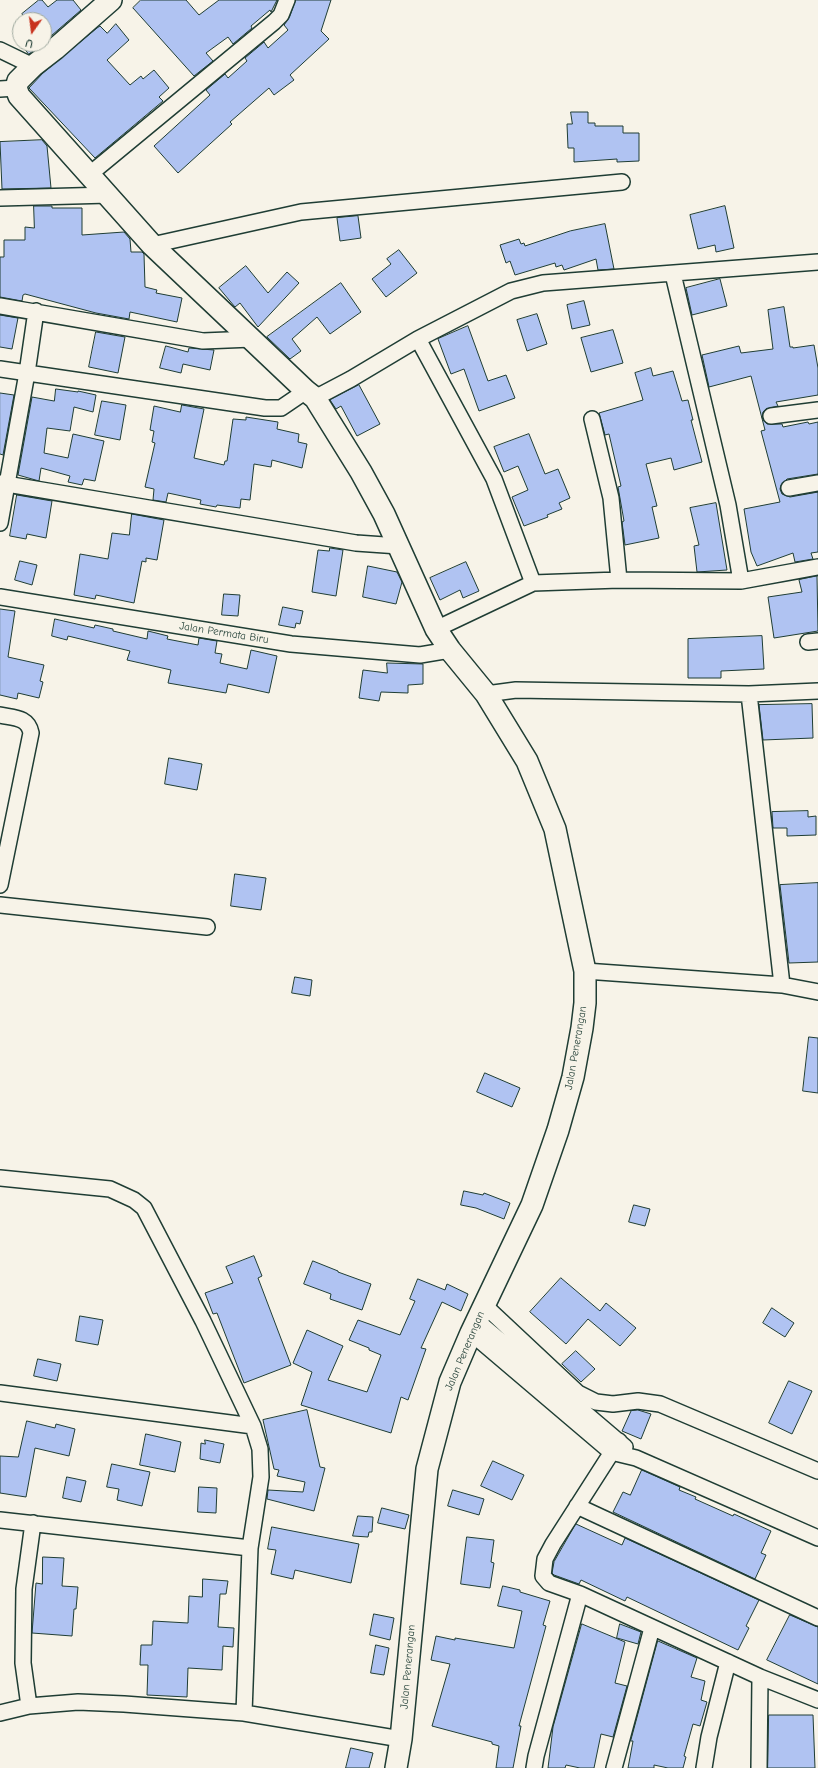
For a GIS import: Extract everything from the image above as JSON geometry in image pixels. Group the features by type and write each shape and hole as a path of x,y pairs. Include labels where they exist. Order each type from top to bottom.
{"street":[{"path":"8,88 111,0"},
{"path":"90,174 274,22 281,15 287,0"},
{"path":"0,50 33,66"},
{"name":"Jalan Penerangan","path":"8,88 23,101 90,174 152,245 310,394 361,472 384,514 436,629 450,650 486,694 527,761 555,829 585,972 585,1003 582,1028 573,1077 558,1130 532,1205 477,1320 450,1382 426,1469 401,1739 396,1768"},
{"path":"152,245 301,212 622,182"},
{"path":"0,198 109,195"},
{"path":"0,369 265,408 281,408 310,394 351,379 418,340 511,291 543,283 818,262"},
{"path":"673,274 728,504 741,581"},
{"path":"0,306 203,341 252,339"},
{"path":"0,523 3,484 27,373 36,311"},
{"path":"418,340 494,479 533,583"},
{"path":"771,416 818,410"},
{"path":"592,419 611,498 619,580"},
{"path":"3,484 356,543 399,546"},
{"path":"789,488 818,484"},
{"path":"436,629 533,583 619,580 741,581 818,567"},
{"name":"Jalan Permata Biru","path":"0,597 291,644 420,655 450,650"},
{"path":"486,694 516,690 749,694 818,691"},
{"path":"749,694 782,985"},
{"path":"0,716 20,719 28,723 31,733 0,885"},
{"path":"0,905 207,927"},
{"path":"585,972 782,985 818,992"},
{"path":"0,1178 110,1189 134,1200 144,1208 203,1321 253,1426 260,1449 261,1477 250,1548 244,1714"},
{"path":"477,1320 555,1396 615,1446 636,1458 818,1538"},
{"path":"477,1320 578,1393 596,1402 613,1404 638,1401 660,1404 818,1471"},
{"path":"0,1393 253,1426"},
{"path":"615,1446 545,1559 543,1576 549,1583 580,1594 760,1678 818,1700"},
{"path":"577,1506 818,1618"},
{"path":"0,1520 250,1548"},
{"path":"29,1706 23,1663 24,1589 33,1524"},
{"path":"534,1768 580,1594"},
{"path":"614,1768 652,1628"},
{"path":"704,1768 709,1737 728,1662"},
{"path":"759,1768 760,1678"},
{"path":"0,1713 29,1706 78,1702 244,1714 401,1739"}],"building":[{"path":"39,0 42,0 48,7 57,0 73,0 81,10 52,35 52,12 24,12"},
{"path":"141,0 186,0 199,15 219,0 277,0 271,12 270,10 233,44 228,37 206,53 213,61 194,76 133,8"},
{"path":"296,0 331,0 321,31 329,39 290,75 294,80 274,95 269,88 230,122 232,124 178,173 154,146 210,95 206,90 225,74 228,78 247,61 245,58 264,42 268,48 288,30 284,25 289,18"},
{"path":"116,24 129,40 107,60 130,85 141,76 143,79 154,70 169,88 159,97 163,101 95,158 29,88 43,73 97,28 100,26 107,33"},
{"path":"571,112 588,112 588,123 595,123 595,126 623,126 623,133 639,133 639,161 617,162 617,159 574,162 574,148 568,148 567,124 572,124"},
{"path":"42,140 47,146 51,188 2,189 0,142"},
{"path":"34,206 52,206 52,208 82,208 82,235 124,232 130,239 131,252 142,252 144,254 145,287 157,290 156,293 182,298 177,322 130,312 129,319 96,313 25,294 23,295 22,301 0,297 0,257 4,257 4,240 25,240 25,227 34,228"},
{"path":"725,206 734,248 716,252 715,245 698,249 690,215"},
{"path":"358,216 361,238 340,241 337,218"},
{"path":"605,224 614,269 598,270 596,259 564,270 562,265 556,267 555,263 515,275 510,261 506,263 500,245 519,239 521,244 524,243 525,246 570,231"},
{"path":"399,250 417,273 386,297 372,279 391,264 387,259"},
{"path":"246,266 268,293 287,272 299,283 258,327 240,303 235,307 219,288"},
{"path":"720,279 727,306 692,315 686,288"},
{"path":"341,283 361,312 330,334 317,317 292,339 301,351 290,359 267,337"},
{"path":"584,301 590,325 572,329 567,305"},
{"path":"784,307 790,347 793,348 814,345 818,368 818,395 776,402 778,406 766,409 763,412 762,418 767,424 782,424 783,427 808,422 809,424 818,422 818,474 787,479 781,485 780,489 782,494 790,497 818,492 818,552 811,553 813,559 795,562 793,553 757,566 751,552 744,509 780,502 761,431 765,430 751,376 709,387 702,355 739,346 741,353 773,349 768,310"},
{"path":"537,314 547,344 527,351 517,320"},
{"path":"0,315 18,318 12,349 0,347"},
{"path":"468,326 488,381 506,375 515,398 479,411 464,369 451,374 438,339"},
{"path":"613,330 623,363 591,372 581,338"},
{"path":"96,332 125,337 118,373 89,367"},
{"path":"166,346 188,352 189,348 214,350 210,370 183,364 181,373 160,368"},
{"path":"651,368 653,376 673,371 682,401 688,400 693,420 691,420 702,462 674,470 671,458 646,464 657,506 652,507 659,538 625,545 622,522 624,521 618,487 621,486 609,434 605,435 599,413 643,400 635,373"},
{"path":"359,385 380,424 357,436 341,406 336,409 330,400"},
{"path":"56,389 78,391 96,395 93,412 74,407 70,431 47,428 44,453 68,458 73,434 104,441 95,481 84,479 82,485 68,482 70,476 41,468 39,481 18,475 32,397 54,401"},
{"path":"0,393 14,395 3,455 0,454"},
{"path":"102,401 126,405 120,440 95,435"},
{"path":"182,405 204,409 194,458 224,465 225,461 227,461 233,419 246,420 246,417 278,422 277,429 299,434 298,442 307,444 302,468 272,460 271,467 254,464 250,500 241,499 240,508 217,505 216,507 200,504 201,500 168,493 166,502 153,500 154,489 145,487 155,443 152,442 154,431 150,430 154,406 180,412"},
{"path":"529,434 545,474 558,469 570,498 559,503 562,509 547,515 548,517 524,526 512,497 528,490 518,466 504,472 494,447"},
{"path":"17,495 52,501 46,538 27,534 26,539 10,536"},
{"path":"716,503 727,570 697,572 694,546 699,545 690,508"},
{"path":"132,514 164,520 157,560 146,558 146,562 142,561 134,603 96,595 95,599 74,595 80,554 108,559 112,533 129,535"},
{"path":"330,548 343,550 336,596 312,592 318,550 329,551"},
{"path":"20,561 37,565 32,585 15,580"},
{"path":"466,562 479,591 463,598 460,590 440,600 430,578"},
{"path":"368,566 397,572 402,582 396,604 363,597"},
{"path":"817,576 818,631 774,638 768,597 802,592 799,580"},
{"path":"224,594 240,595 238,616 222,615"},
{"path":"283,607 303,611 300,624 296,623 295,628 279,625"},
{"path":"0,609 15,611 8,657 44,665 40,681 43,682 39,698 18,693 17,699 0,695"},
{"path":"55,619 94,628 95,625 147,639 148,631 168,636 167,639 198,645 199,638 217,641 215,653 222,654 220,663 247,669 251,650 277,656 269,693 228,684 226,693 168,683 171,670 127,660 130,651 68,636 67,640 52,636"},
{"path":"762,636 764,669 721,671 721,678 688,678 688,639"},
{"path":"387,663 423,664 423,684 408,685 408,693 381,692 379,701 359,698 363,670 387,673"},
{"path":"812,704 813,738 763,740 759,705"},
{"path":"169,758 202,764 197,790 165,784"},
{"path":"808,811 808,817 816,816 816,835 787,836 787,828 773,828 772,812"},
{"path":"235,874 266,878 261,910 231,906"},
{"path":"818,883 818,962 789,963 780,885"},
{"path":"295,977 312,980 310,996 292,993"},
{"path":"809,1037 818,1038 818,1093 803,1091"},
{"path":"485,1073 520,1088 512,1107 477,1092"},
{"path":"464,1191 483,1195 484,1193 510,1203 504,1219 476,1208 461,1205"},
{"path":"634,1205 650,1209 645,1226 629,1222"},
{"path":"254,1256 262,1276 258,1278 291,1365 244,1383 217,1313 213,1314 205,1293 233,1283 226,1267"},
{"path":"313,1261 371,1284 362,1310 330,1299 331,1294 304,1284"},
{"path":"561,1278 600,1311 606,1303 636,1328 620,1346 588,1319 566,1344 530,1312"},
{"path":"418,1279 445,1290 447,1284 468,1294 461,1311 442,1302 421,1348 426,1349 408,1400 401,1397 391,1433 301,1405 312,1372 293,1363 307,1330 343,1346 328,1380 367,1392 381,1355 369,1350 369,1348 349,1340 358,1320 400,1335 415,1301 410,1299"},
{"path":"772,1308 794,1323 785,1337 763,1323"},
{"path":"80,1316 103,1320 98,1345 76,1341"},
{"path":"576,1351 595,1369 581,1382 562,1364"},
{"path":"38,1359 61,1364 57,1381 34,1376"},
{"path":"789,1381 812,1391 792,1434 769,1423"},
{"path":"307,1410 320,1467 325,1468 314,1511 267,1499 268,1490 303,1492 305,1482 277,1476 279,1470 274,1469 263,1420"},
{"path":"638,1410 651,1414 641,1439 622,1431 631,1411"},
{"path":"27,1421 55,1428 56,1424 75,1429 69,1456 35,1448 26,1497 0,1493 0,1456 18,1457"},
{"path":"146,1434 181,1442 175,1472 140,1465"},
{"path":"205,1440 224,1444 220,1463 200,1459 201,1443 205,1444"},
{"path":"493,1461 524,1475 512,1500 481,1486"},
{"path":"112,1464 150,1472 142,1506 117,1500 119,1489 107,1487"},
{"path":"642,1470 680,1487 679,1490 696,1497 695,1499 733,1516 734,1514 771,1531 761,1553 766,1555 755,1579 613,1512 623,1492 630,1495"},
{"path":"67,1477 86,1481 81,1502 63,1498"},
{"path":"199,1487 217,1488 216,1513 198,1512"},
{"path":"453,1490 484,1499 479,1515 448,1506"},
{"path":"382,1508 409,1515 405,1529 378,1523"},
{"path":"358,1516 373,1517 372,1532 369,1532 368,1537 353,1536"},
{"path":"576,1524 622,1545 625,1538 759,1600 746,1626 749,1628 738,1650 627,1597 625,1601 581,1580 579,1584 554,1575 552,1573 554,1562"},
{"path":"272,1527 359,1544 351,1583 295,1570 293,1579 271,1574 276,1550 268,1549"},
{"path":"467,1537 494,1540 491,1562 494,1563 490,1588 461,1584"},
{"path":"43,1557 64,1558 62,1586 78,1587 76,1609 74,1609 72,1636 32,1633 36,1583 42,1584"},
{"path":"203,1579 228,1581 226,1594 220,1594 218,1627 234,1628 233,1647 223,1646 222,1670 188,1668 187,1697 147,1695 148,1665 140,1665 141,1645 152,1645 153,1621 188,1623 189,1596 202,1597"},
{"path":"503,1586 520,1590 520,1592 550,1601 543,1625 546,1626 519,1726 521,1726 513,1768 496,1768 499,1746 492,1744 492,1742 432,1726 450,1664 431,1660 436,1636 514,1648 522,1611 498,1606"},
{"path":"374,1614 394,1618 390,1640 370,1635"},
{"path":"790,1615 818,1627 818,1684 767,1660"},
{"path":"582,1624 625,1642 615,1683 627,1686 613,1737 601,1734 594,1768 580,1768 566,1765 565,1768 548,1768 553,1727"},
{"path":"620,1624 641,1632 638,1644 617,1638"},
{"path":"658,1641 697,1658 691,1677 705,1681 701,1700 707,1702 700,1726 693,1724 684,1756 686,1757 683,1768 668,1768 654,1765 654,1768 628,1768 633,1741 631,1741"},
{"path":"376,1645 389,1648 384,1675 371,1673"},
{"path":"769,1715 813,1715 815,1768 768,1768"},
{"path":"351,1748 373,1753 369,1768 346,1768"}]}
